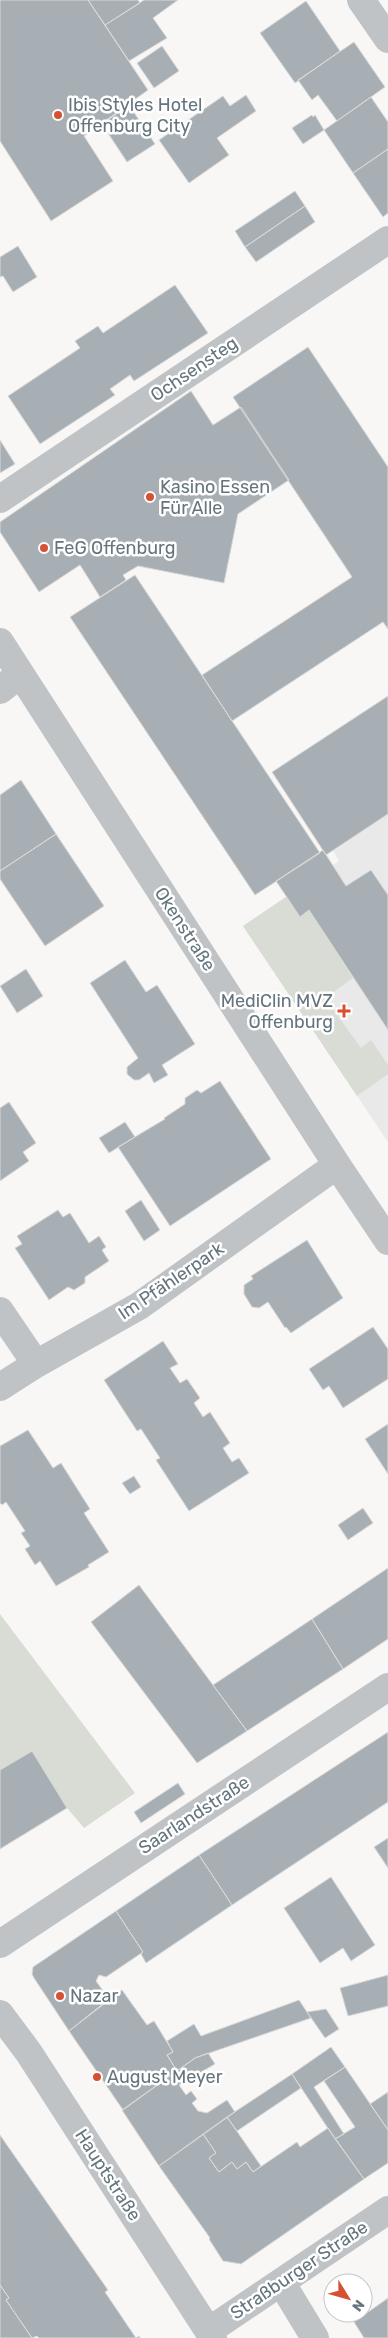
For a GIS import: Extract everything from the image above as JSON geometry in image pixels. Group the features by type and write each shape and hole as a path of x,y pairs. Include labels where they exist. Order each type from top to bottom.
{"street":[{"path":"361,0 388,39"},
{"name":"Ochsensteg","path":"0,499 388,240"},
{"name":"Okenstraße","path":"0,642 10,682 388,1241"},
{"name":"Im Pfählerpark","path":"0,1388 36,1364 138,1306 337,1165"},
{"path":"0,1311 36,1364"},
{"name":"Saarlandstraße","path":"0,1944 388,1687"},
{"name":"Hauptstraße","path":"0,2014 29,2053 212,2334"},
{"name":"Straßburger Straße","path":"212,2334 281,2282 388,2210"},
{"path":"281,2282 313,2336"}],"shaded area":[{"name":"MediClin MVZ Offenburg","path":"388,780 388,1142 243,926 339,861 321,829"},
{"path":"286,897 300,917 309,910 353,978 325,998 361,1048 371,1040 388,1065 388,1074 357,1096 243,926"},
{"path":"0,1614 135,1793 84,1828 67,1808 32,1751 0,1770"}],"building":[{"name":"Ibis Styles Hotel Offenburg City","path":"0,0 88,0 148,90 84,136 113,181 51,221 0,141"},
{"path":"88,0 138,0 140,3 105,25"},
{"path":"144,0 178,0 153,18 167,38 129,61 105,25"},
{"path":"306,1 340,51 295,83 260,33"},
{"path":"354,42 385,87 337,121 318,95 312,100 298,80"},
{"path":"162,46 179,71 154,88 137,63"},
{"path":"246,95 256,111 217,138 229,155 189,183 159,140 223,96 230,106"},
{"path":"371,97 388,122 388,149 353,173 324,130"},
{"path":"129,105 155,144 127,162 102,124"},
{"path":"312,115 313,117 315,115 324,130 303,144 292,128"},
{"path":"388,149 388,213 383,217 353,173"},
{"path":"295,191 305,206 245,247 235,231"},
{"path":"305,206 315,222 256,262 245,247"},
{"path":"18,246 37,277 13,292 3,276 0,277 0,257"},
{"path":"175,285 208,333 134,381 130,375 110,389 115,395 40,444 8,396 80,348 75,341 98,326 103,333"},
{"path":"308,347 388,467 388,629 383,622 232,721 202,675 352,577 233,397"},
{"name":"Kasino Essen Für Alle","path":"191,391 213,425 241,407 289,480 238,514 224,583 138,566 123,575 126,580 100,597 80,565 39,592 0,532 0,522"},
{"path":"0,440 15,464 0,473"},
{"path":"135,575 320,853 255,895 70,617"},
{"path":"388,696 388,814 326,855 272,772"},
{"path":"21,780 56,834 0,871 0,795"},
{"path":"56,834 104,906 45,946 0,879 0,871"},
{"path":"323,850 346,886 371,870 388,895 388,1030 309,910 300,917 276,881"},
{"path":"125,960 146,992 157,985 195,1044 162,1065 168,1075 154,1083 149,1073 139,1080 134,1080 127,1074 127,1067 138,1058 90,983"},
{"path":"26,969 43,996 17,1013 0,986"},
{"path":"220,1081 271,1159 170,1226 118,1147 165,1119 185,1104 185,1098 197,1090 201,1093"},
{"path":"9,1102 36,1143 23,1152 29,1161 0,1181 0,1108"},
{"path":"125,1122 135,1137 109,1153 99,1138"},
{"path":"141,1200 160,1230 144,1241 125,1211"},
{"path":"58,1210 63,1217 70,1213 89,1243 99,1236 106,1247 102,1250 109,1261 85,1277 85,1283 74,1290 68,1287 49,1300 15,1248 22,1244 17,1236"},
{"path":"307,1240 343,1298 291,1333 285,1328 268,1302 259,1308 252,1307 244,1294 244,1285 253,1279 251,1276"},
{"path":"373,1327 388,1349 388,1379 343,1408 329,1386 323,1390 309,1369"},
{"path":"163,1341 178,1364 170,1368 180,1383 187,1379 200,1398 194,1403 203,1417 210,1412 230,1443 223,1448 232,1462 239,1458 249,1473 189,1511 156,1460 160,1458 141,1429 137,1431 104,1380"},
{"path":"388,1424 388,1474 365,1439"},
{"path":"28,1430 53,1468 61,1463 90,1509 84,1513 109,1552 88,1565 89,1567 56,1586 40,1561 35,1565 25,1549 30,1546 21,1533 25,1531 6,1502 2,1505 0,1503 0,1446"},
{"path":"134,1476 141,1487 130,1494 122,1483"},
{"path":"363,1508 373,1523 348,1540 338,1525"},
{"path":"388,1568 388,1639 343,1669 312,1619"},
{"path":"139,1585 247,1731 197,1763 91,1622"},
{"path":"312,1619 343,1669 247,1731 213,1685"},
{"path":"388,1732 388,1802 232,1905 199,1855"},
{"path":"32,1751 67,1808 0,1849 0,1770"},
{"path":"178,1783 185,1794 141,1823 134,1812"},
{"path":"388,1838 388,1868 374,1847"},
{"path":"199,1855 232,1905 146,1963 141,1954 143,1952 116,1911"},
{"path":"331,1877 375,1945 351,1961 343,1948 320,1963 284,1908"},
{"path":"116,1911 143,1952 106,1977 99,1975 96,1981 109,1999 69,2031 34,1978 32,1974 33,1967"},
{"path":"388,1975 388,2006 348,2016 340,1988"},
{"path":"122,1990 147,2025 154,2021 173,2052 167,2055 177,2071 123,2110 69,2031"},
{"path":"299,2000 311,2018 195,2058 177,2071 167,2055 173,2052 167,2041 194,2024 201,2036"},
{"path":"326,2009 339,2029 325,2038 307,2012"},
{"path":"331,2047 345,2067 314,2087 344,2134 335,2139 292,2074"},
{"path":"208,2053 215,2064 179,2085 186,2095 191,2091 197,2099 192,2103 198,2111 207,2113 227,2100 235,2112 159,2166 122,2110 195,2058"},
{"path":"345,2067 388,2130 388,2163 364,2179 335,2139 355,2127 324,2081"},
{"path":"292,2074 301,2088 237,2131 227,2117"},
{"path":"388,2092 388,2130 370,2104"},
{"path":"227,2117 261,2166 253,2172 246,2162 237,2169 232,2162 219,2172 209,2158 216,2153 203,2134"},
{"path":"328,2128 364,2179 241,2264 223,2261 210,2238 159,2166 203,2134 216,2153 209,2158 219,2172 232,2162 237,2169 246,2162 253,2172 297,2142 300,2147"},
{"path":"0,2135 108,2290 105,2292 136,2338 39,2338 37,2336 32,2338 6,2300 9,2298 0,2285"},
{"path":"0,2285 9,2298 6,2300 32,2338 0,2338"},
{"path":"388,2298 388,2338 364,2338 355,2323 373,2323 373,2309"}],"place":[{"name":"Ibis Styles Hotel Offenburg City","path":"58,115"},
{"name":"Kasino Essen Für Alle","path":"150,497"},
{"name":"FeG Offenburg","path":"44,548"},
{"name":"MediClin MVZ Offenburg","path":"344,1011"},
{"name":"Nazar","path":"60,1996"},
{"name":"August Meyer","path":"97,2077"}]}
